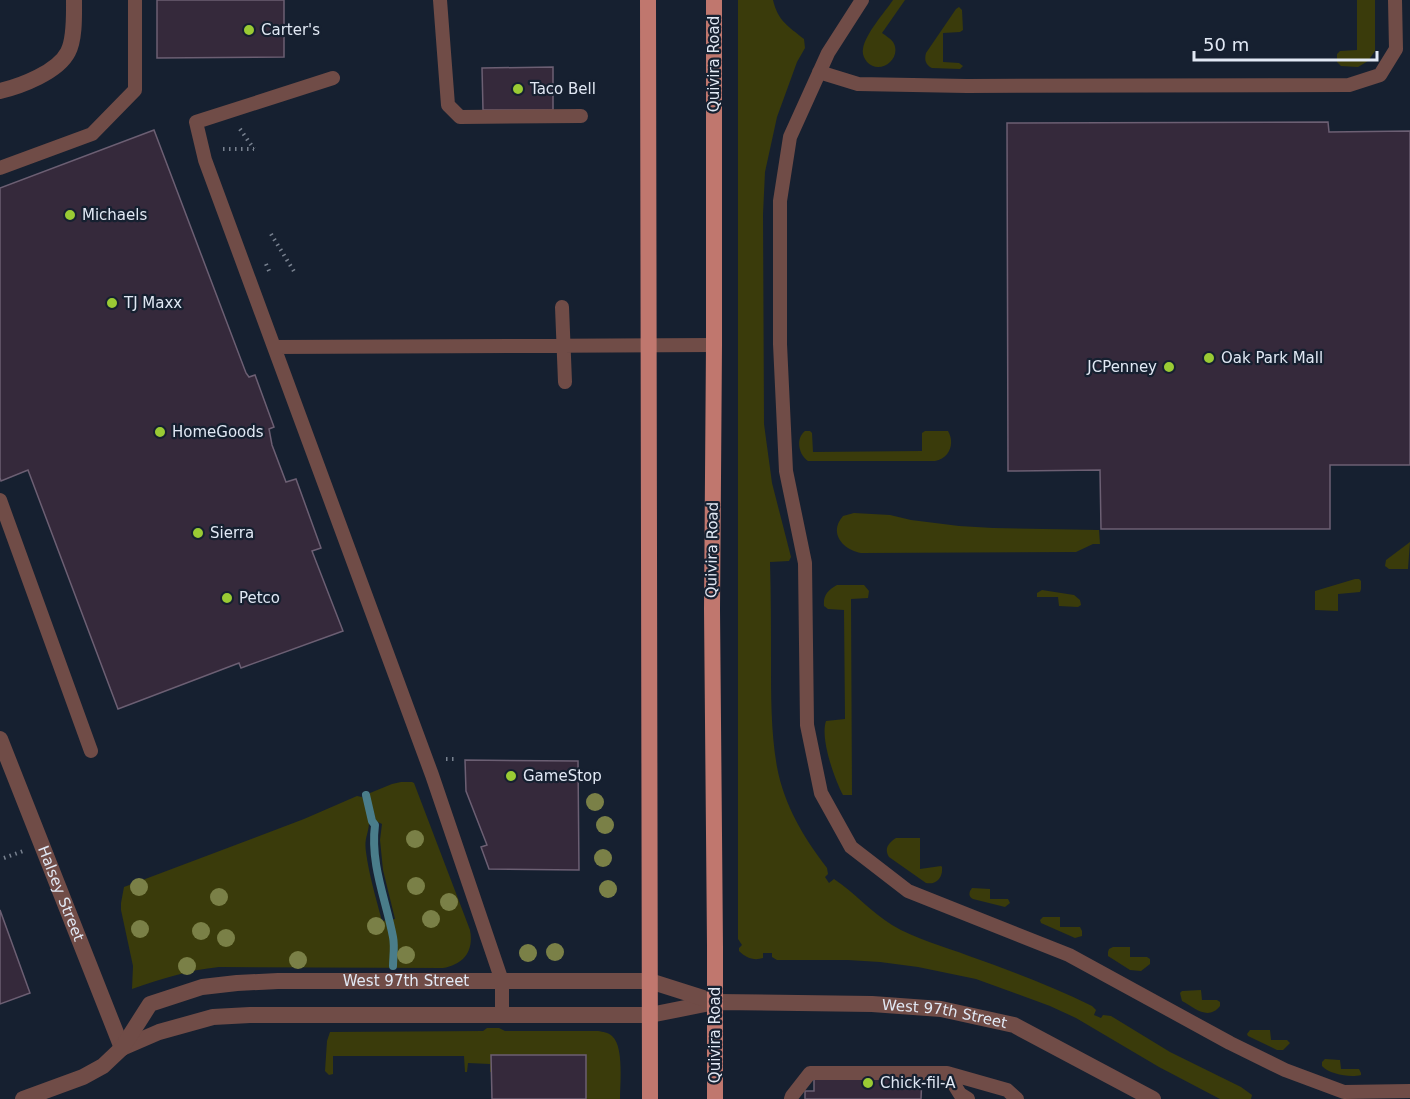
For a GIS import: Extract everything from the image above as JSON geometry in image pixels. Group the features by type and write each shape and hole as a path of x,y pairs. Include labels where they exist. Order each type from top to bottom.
{"main road":[{"path":"648,0 650,1099"},
{"name":"Quivira Road","path":"714,0 712,609 715,1099"}],"street":[{"path":"0,91 13,88 52,71 68,52 74,26 74,0"},
{"name":"Halsey Street","path":"0,740 122,1048"},
{"name":"West 97th Street","path":"23,1099 83,1077 103,1066 122,1048 150,1004 202,987 278,981 650,981 715,1002"},
{"name":"West 97th Street","path":"122,1048 159,1032 213,1017 282,1014 650,1015 715,1002 872,1004 940,1008 1014,1025 1153,1099"}],"lane":[{"path":"0,168 92,135 135,90 135,0"},
{"path":"440,0 448,105 460,117 581,116"},
{"path":"862,0 828,53 790,136 780,201 780,344 786,471 805,563 807,725 821,793 851,847 908,891 1069,956 1285,1070 1344,1092 1410,1091"},
{"path":"819,72 858,84 1349,85 1380,75 1396,49 1395,0"},
{"path":"333,78 196,122 205,160 432,775 502,981 502,1015"},
{"path":"562,308 564,382"},
{"path":"274,347 714,345"},
{"path":"0,500 91,751"},
{"path":"791,1099 810,1073 946,1073 1007,1090 1017,1099"},
{"path":"946,1073 960,1094 968,1099"}],"path":[{"path":"223,149 254,149 240,129"},
{"path":"271,234 295,273"},
{"path":"4,858 23,851"}],"shaded area":[{"path":"738,0 773,0 781,18 804,39 805,48 797,62 777,117 765,172 763,214 764,424 772,483 791,557 789,561 770,562 772,715 777,767 790,808 810,845 827,868 828,874 825,877 829,883 834,879 892,925 920,938 1031,979 1092,1006 1096,1010 1094,1015 1101,1018 1103,1015 1111,1016 1170,1052 1241,1087 1252,1095 1251,1099 1220,1099 1159,1067 1076,1018 976,979 880,962 777,960 772,957 772,953 763,953 763,958 753,959 739,951 742,945 738,939"},
{"path":"893,0 905,0 882,33 893,42 895,54 893,59 884,66 872,66 864,56 865,43 871,30"},
{"path":"1357,0 1375,0 1375,51 1368,61 1358,67 1341,66 1337,62 1337,54 1340,51 1357,50"},
{"path":"959,7 962,10 963,30 943,33 943,62 959,63 963,66 960,69 932,68 926,62 926,53"},
{"path":"805,431 812,433 813,452 922,451 922,433 925,431 948,431 951,445 944,457 935,461 808,461 802,455 799,447 800,438"},
{"path":"854,513 890,515 959,526 1099,530 1100,544 1093,544 1076,552 861,553 848,548 837,534 839,522 843,516"},
{"path":"1410,542 1408,569 1389,569 1385,566 1386,560"},
{"path":"1355,579 1361,581 1360,592 1338,594 1338,611 1315,610 1315,591"},
{"path":"837,585 864,585 869,591 868,598 851,599 852,795 843,795 839,788 825,737 826,721 845,719 844,610 828,609 824,606 827,593"},
{"path":"1042,590 1074,595 1080,600 1081,605 1078,607 1059,606 1058,597 1037,597 1037,593"},
{"path":"401,782 414,783 470,930 469,950 462,960 443,968 219,967 164,978 132,989 133,966 121,910 124,887 304,819 357,796 362,797 368,814 366,852 382,921 395,919 383,870 380,840 382,824 376,821 370,793"},
{"path":"896,838 920,838 920,869 941,866 938,880 926,883 889,857 888,846"},
{"path":"972,888 990,889 990,899 1008,899 1010,903 1005,907 973,899 969,894"},
{"path":"1043,917 1060,917 1060,927 1080,927 1082,936 1075,938 1041,923 1040,920"},
{"path":"1130,947 1130,957 1147,957 1150,959 1150,964 1141,971 1130,970 1108,956 1109,949"},
{"path":"1201,990 1202,1000 1220,1002 1220,1006 1211,1013 1201,1012 1182,1001 1180,993 1182,991"},
{"path":"487,1028 499,1028 505,1031 598,1031 609,1034 616,1041 620,1056 620,1099 586,1099 586,1055 492,1072 490,1072 490,1064 468,1063 467,1072 465,1072 464,1056 333,1056 333,1074 329,1075 325,1071 327,1041 330,1032 483,1031"},
{"path":"1250,1030 1270,1030 1271,1040 1287,1040 1290,1043 1283,1050 1277,1050 1248,1036"},
{"path":"1325,1059 1340,1060 1341,1069 1359,1069 1361,1075 1346,1076 1325,1069 1322,1062"}],"building":[{"path":"157,0 284,0 284,57 157,58"},
{"name":"Taco Bell","path":"553,67 553,110 483,110 482,68"},
{"name":"Oak Park Mall","path":"1328,122 1329,132 1410,131 1410,465 1330,465 1330,529 1101,529 1100,470 1008,471 1007,123"},
{"path":"154,130 246,373 249,377 255,375 274,427 269,429 272,445 286,482 296,479 321,548 312,551 343,631 241,668 239,663 118,709 28,470 1,481 0,478 0,188"},
{"path":"465,760 578,761 579,870 489,869 481,847 487,845 466,791"},
{"path":"0,910 30,993 0,1004"},
{"path":"491,1055 586,1055 586,1099 492,1099"},
{"name":"Chick-fil-A","path":"814,1076 922,1076 921,1099 805,1099 805,1091 814,1091"}],"waterway":[{"path":"366,795 375,825 377,868 393,937 393,966"}],"place":[{"name":"Carter's","path":"249,30"},
{"name":"Taco Bell","path":"518,89"},
{"name":"Michaels","path":"70,215"},
{"name":"TJ Maxx","path":"112,303"},
{"name":"Oak Park Mall","path":"1209,358"},
{"name":"JCPenney","path":"1169,367"},
{"name":"HomeGoods","path":"160,432"},
{"name":"Sierra","path":"198,533"},
{"name":"Petco","path":"227,598"},
{"name":"GameStop","path":"511,776"},
{"name":"Chick-fil-A","path":"868,1083"}]}
